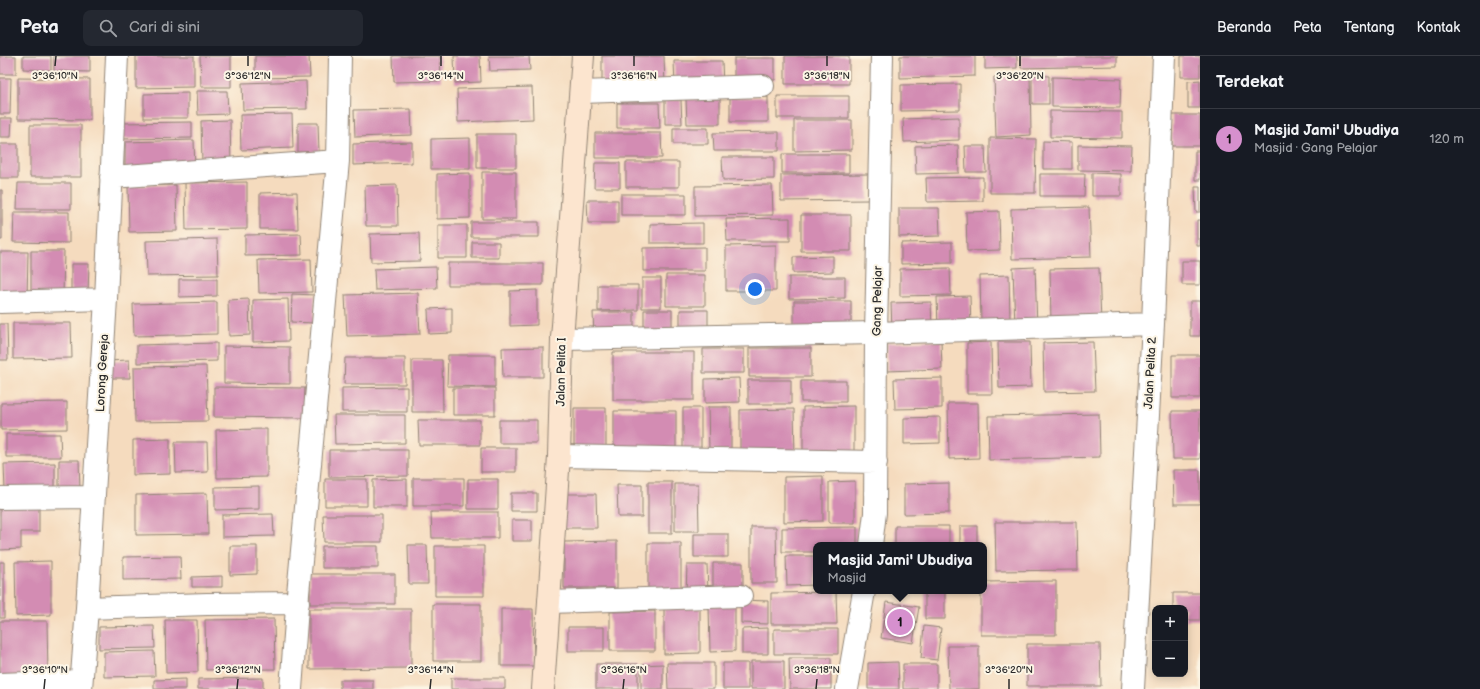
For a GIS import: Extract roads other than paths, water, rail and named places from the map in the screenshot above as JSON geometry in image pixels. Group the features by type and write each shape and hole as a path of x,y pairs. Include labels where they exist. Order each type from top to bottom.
{"street":[{"name":"Lorong Gereja","path":"81,685 106,299 117,56"},
{"path":"291,689 338,161 340,56"},
{"name":"Jalan Pelita I","path":"543,689 559,456 562,339 583,56"},
{"name":"Gang Pelajar","path":"871,542 875,513 876,333 882,56"},
{"name":"Jalan Pelita 2","path":"1133,689 1153,324 1164,56"},
{"path":"581,92 763,86"},
{"path":"111,177 338,161"},
{"path":"0,302 106,299"},
{"path":"562,339 876,333 1153,324"},
{"path":"559,456 876,462"},
{"path":"0,498 94,497"},
{"path":"847,689 863,594"},
{"path":"549,602 741,596"},
{"path":"87,608 298,603"},
{"path":"0,684 81,685"}],"place":[{"name":"Masjid Jami' Ubudiya","path":"900,622"}]}
